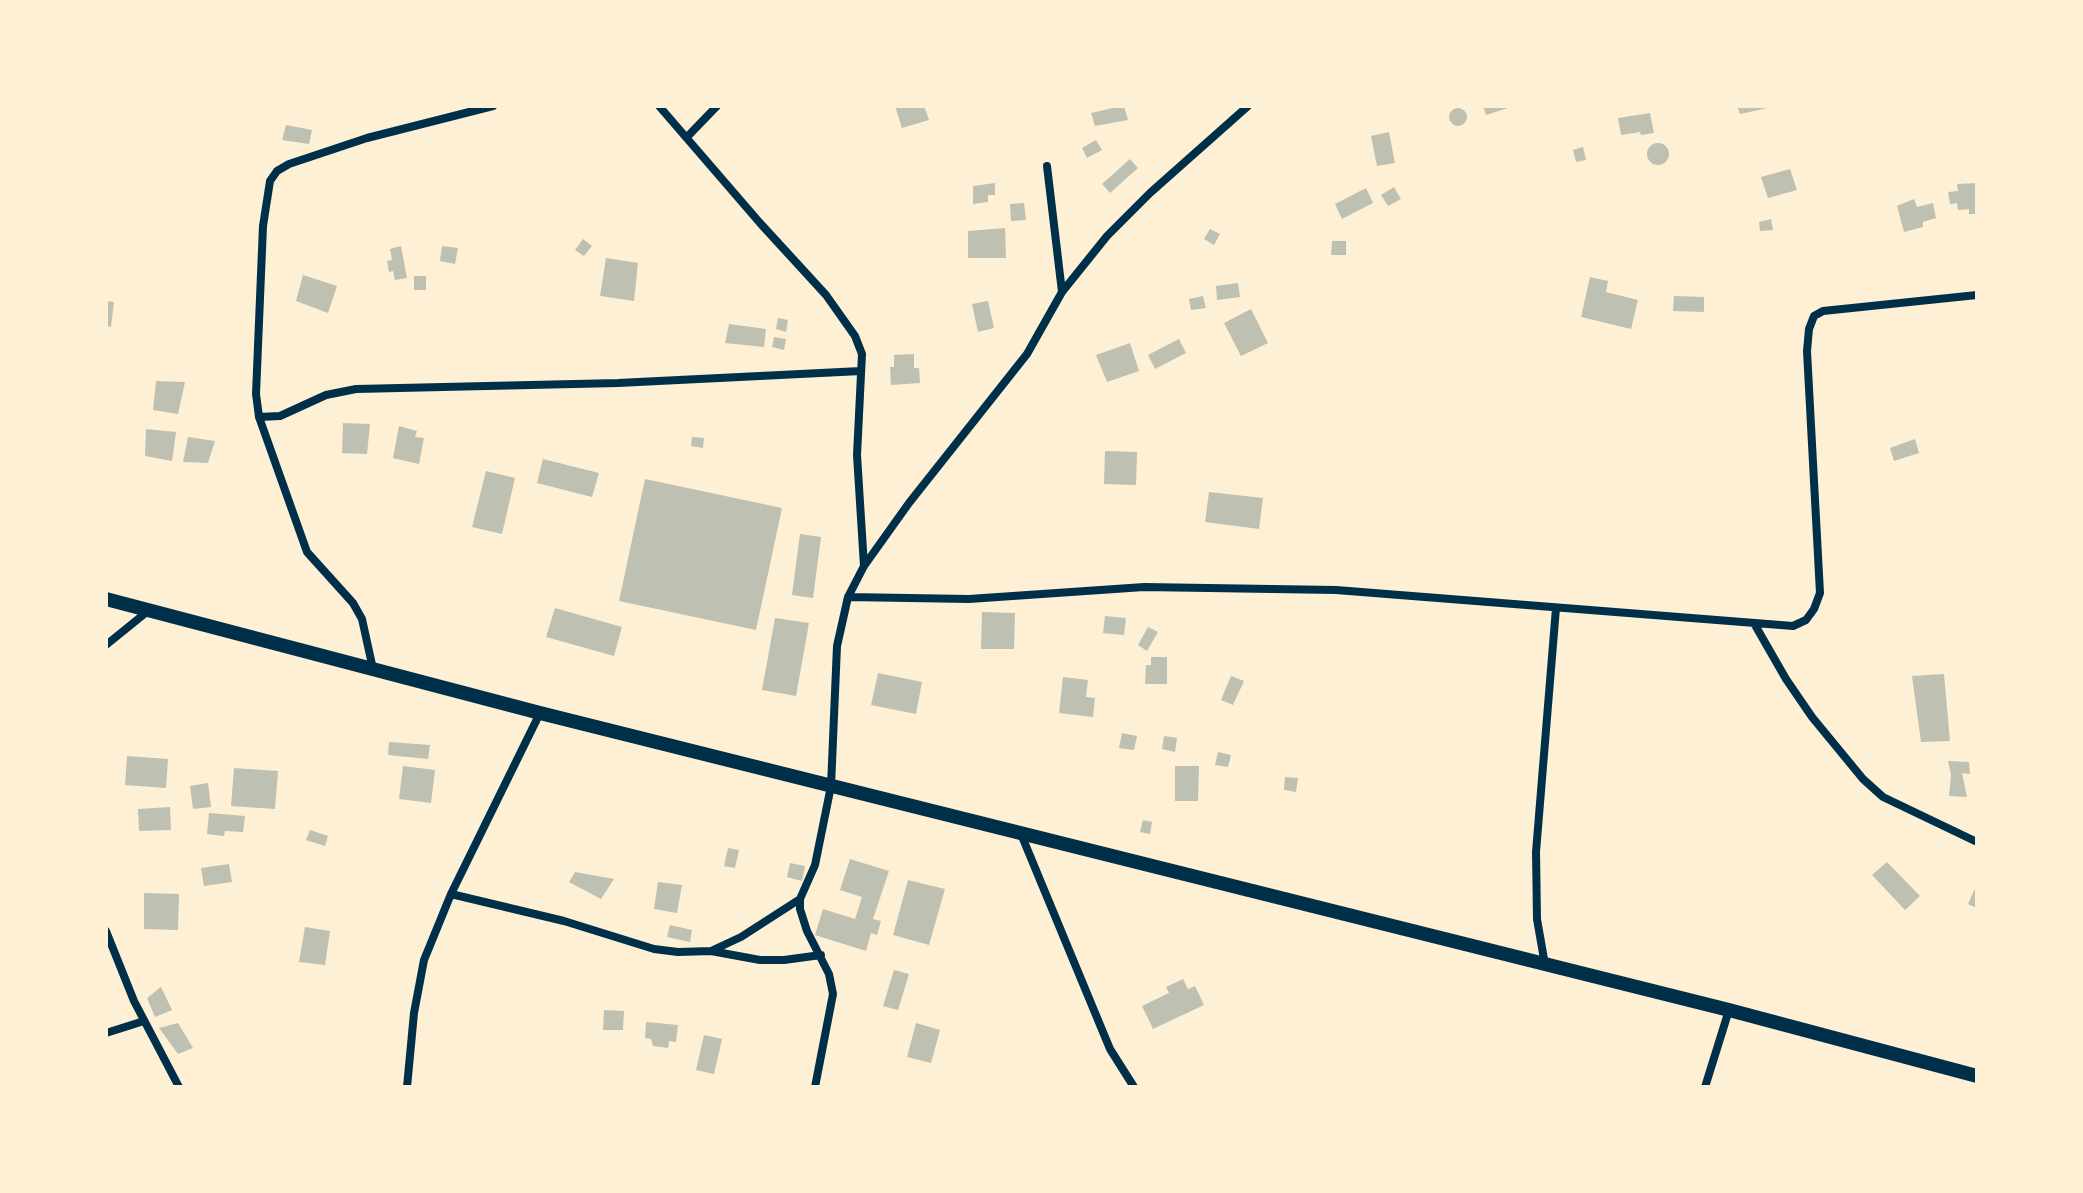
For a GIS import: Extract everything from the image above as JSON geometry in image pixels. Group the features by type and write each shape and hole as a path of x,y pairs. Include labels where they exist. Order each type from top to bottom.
{"main road":[{"path":"106,599 540,713 1729,1010 1977,1076"}],"street":[{"path":"373,669 362,619 353,603 307,552 259,417 256,394 263,226 270,181 277,171 289,164 367,138 493,106"},
{"path":"659,106 826,295 855,336 862,354 858,469 864,566"},
{"path":"687,137 717,106"},
{"path":"815,1087 833,994 829,974 807,931 800,899 815,865 831,786 837,646 848,597 864,566 909,503 1027,354 1062,292 1107,236 1150,193 1248,106"},
{"path":"1047,166 1062,292"},
{"path":"848,597 969,599 1144,587 1336,590 1793,626 1806,620 1820,593 1807,351 1814,316 1823,311 1977,295"},
{"path":"259,417 280,416 326,395 356,389 618,383 861,371"},
{"path":"1545,965 1537,919 1536,852 1556,608"},
{"path":"106,645 148,611"},
{"path":"1755,625 1812,717 1863,779 1883,797 1977,842"},
{"path":"407,1087 414,1013 424,960 451,894 540,713"},
{"path":"1021,834 1110,1049 1134,1087"},
{"path":"451,894 564,921 654,949 711,951 760,960 821,955"},
{"path":"711,951 741,937 800,899"},
{"path":"106,931 144,1021 179,1087"},
{"path":"1705,1087 1729,1010"},
{"path":"106,1033 144,1021"}],"building":[{"path":"895,106 924,106 929,120 902,128"},
{"path":"1124,106 1128,120 1095,126 1091,113"},
{"path":"1483,106 1510,106 1511,107 1486,115"},
{"path":"1737,106 1772,106 1772,107 1740,114"},
{"path":"1458,108 1467,117 1458,126 1449,117"},
{"path":"1650,113 1654,133 1621,135 1618,118"},
{"path":"286,125 312,130 309,144 282,140"},
{"path":"1389,132 1395,163 1377,166 1371,136"},
{"path":"1096,140 1102,150 1087,158 1082,148"},
{"path":"1654,143 1662,143 1669,154 1662,165 1654,165 1647,158 1647,150"},
{"path":"1583,147 1586,160 1576,162 1573,150"},
{"path":"1130,159 1138,168 1110,193 1102,184"},
{"path":"1790,169 1797,190 1768,198 1761,177"},
{"path":"995,183 995,195 988,195 988,202 973,204 973,186"},
{"path":"1977,183 1977,214 1969,214 1969,209 1958,210 1957,203 1950,204 1948,192 1958,191 1957,184"},
{"path":"1394,187 1401,199 1388,206 1381,195"},
{"path":"1366,188 1373,203 1342,219 1335,204"},
{"path":"1914,199 1917,207 1933,203 1936,218 1923,222 1923,227 1904,232 1897,206"},
{"path":"1024,203 1026,220 1011,221 1010,204"},
{"path":"1771,219 1773,230 1760,231 1759,222"},
{"path":"1005,228 1006,258 968,258 968,231"},
{"path":"1210,229 1220,234 1214,245 1204,239"},
{"path":"583,239 592,246 584,256 575,250"},
{"path":"1332,241 1346,241 1346,255 1331,255"},
{"path":"401,246 407,278 395,280 393,271 389,272 387,261 392,260 390,249"},
{"path":"442,246 458,248 455,264 440,261"},
{"path":"606,258 638,263 634,301 600,296"},
{"path":"303,275 337,286 328,313 296,301"},
{"path":"414,276 426,276 426,290 414,290"},
{"path":"1590,277 1608,281 1606,292 1638,300 1631,329 1581,317"},
{"path":"1238,283 1240,297 1217,300 1216,286"},
{"path":"1203,296 1206,308 1191,310 1189,299"},
{"path":"1674,296 1704,297 1704,312 1673,311"},
{"path":"106,301 114,302 111,327 106,326"},
{"path":"988,301 994,328 978,332 972,304"},
{"path":"1251,309 1268,343 1241,356 1224,323"},
{"path":"778,318 788,320 786,332 776,329"},
{"path":"729,324 766,329 764,347 725,343"},
{"path":"774,337 786,339 784,350 772,347"},
{"path":"1179,339 1186,353 1155,369 1148,355"},
{"path":"1130,343 1139,371 1107,382 1096,355"},
{"path":"914,354 914,368 919,368 920,383 891,385 890,367 894,367 894,355"},
{"path":"156,381 185,382 178,414 153,410"},
{"path":"343,423 370,424 367,454 342,453"},
{"path":"399,426 417,431 415,437 424,438 419,464 393,458"},
{"path":"146,429 176,432 172,461 145,456"},
{"path":"188,437 215,441 208,463 183,462"},
{"path":"692,437 704,438 703,448 691,446"},
{"path":"1915,439 1919,453 1894,461 1890,448"},
{"path":"1105,451 1137,452 1136,485 1104,484"},
{"path":"543,459 599,473 592,497 537,483"},
{"path":"486,471 515,478 502,534 472,527"},
{"path":"645,479 782,508 756,630 619,601"},
{"path":"1209,492 1263,498 1259,529 1205,522"},
{"path":"800,534 821,537 813,598 792,595"},
{"path":"555,608 622,627 614,656 546,637"},
{"path":"982,612 1015,613 1014,649 981,649"},
{"path":"1105,616 1126,618 1124,635 1103,633"},
{"path":"775,618 809,623 796,696 762,690"},
{"path":"1148,627 1158,632 1147,651 1138,645"},
{"path":"1151,657 1167,657 1167,684 1145,684 1146,665 1151,665"},
{"path":"878,673 922,682 916,714 871,705"},
{"path":"1944,674 1950,741 1921,742 1912,676"},
{"path":"1231,676 1244,681 1233,705 1221,700"},
{"path":"1063,677 1088,680 1086,697 1095,698 1093,717 1059,713"},
{"path":"1122,733 1137,736 1134,750 1119,748"},
{"path":"1164,736 1177,738 1175,752 1162,749"},
{"path":"389,742 430,745 428,759 388,755"},
{"path":"1218,752 1231,755 1228,767 1215,765"},
{"path":"127,756 168,759 166,788 125,785"},
{"path":"1948,761 1969,762 1970,774 1962,773 1967,797 1949,796 1951,775"},
{"path":"403,766 435,770 431,803 399,799"},
{"path":"1175,766 1199,766 1198,801 1175,801"},
{"path":"234,768 278,771 275,809 231,806"},
{"path":"1285,777 1298,778 1296,792 1284,790"},
{"path":"208,783 211,807 193,809 190,786"},
{"path":"170,807 171,830 139,831 138,809"},
{"path":"209,813 245,816 243,832 225,831 224,836 207,834"},
{"path":"1143,820 1152,822 1150,834 1140,832"},
{"path":"310,830 328,836 325,846 306,840"},
{"path":"728,848 739,850 735,868 724,866"},
{"path":"850,859 889,871 873,919 881,921 877,935 871,933 866,951 815,935 823,909 855,919 862,897 840,890"},
{"path":"1887,862 1920,896 1905,910 1872,875"},
{"path":"790,863 805,866 802,881 787,877"},
{"path":"229,864 232,882 204,886 201,868"},
{"path":"575,872 614,879 601,899 569,882"},
{"path":"908,880 945,889 929,945 893,935"},
{"path":"658,882 682,885 677,913 654,909"},
{"path":"1977,884 1977,908 1968,904"},
{"path":"144,893 179,894 178,930 144,929"},
{"path":"670,925 692,930 690,942 667,937"},
{"path":"305,927 330,931 325,965 299,962"},
{"path":"894,970 909,974 898,1010 883,1006"},
{"path":"1183,979 1188,989 1195,986 1204,1005 1153,1029 1142,1006 1169,993 1166,987"},
{"path":"161,987 172,1010 155,1017 147,998"},
{"path":"604,1010 624,1011 623,1030 603,1030"},
{"path":"646,1022 678,1025 676,1042 669,1041 668,1048 653,1046 651,1039 645,1038"},
{"path":"178,1023 193,1048 178,1054 159,1028"},
{"path":"916,1023 940,1030 931,1063 907,1057"},
{"path":"704,1035 722,1039 714,1074 696,1070"}]}
